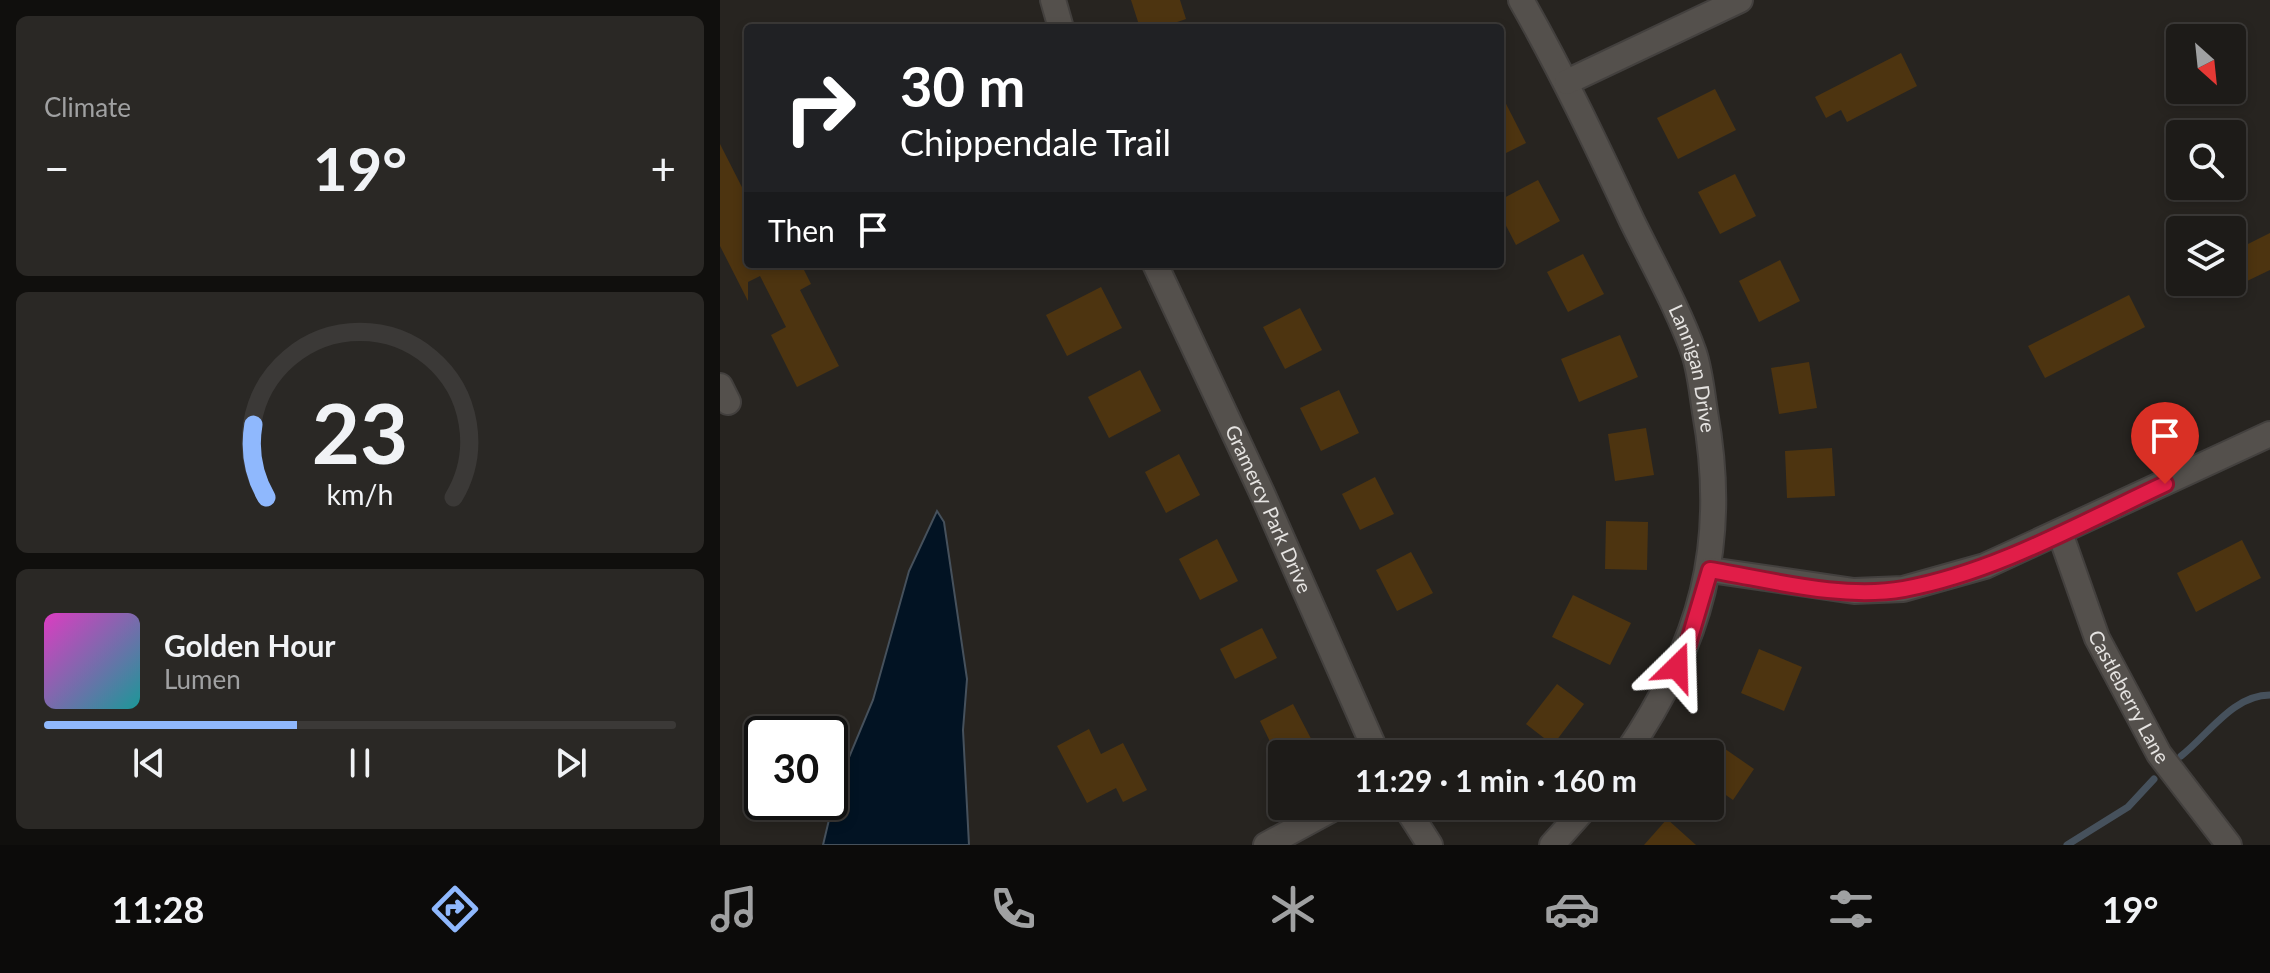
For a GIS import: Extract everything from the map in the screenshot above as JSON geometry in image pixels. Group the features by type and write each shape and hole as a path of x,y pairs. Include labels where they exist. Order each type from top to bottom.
{"street":[{"path":"1053,0 1060,24"},
{"name":"Lannigan Drive","path":"1521,0 1567,82 1694,354 1709,436 1714,508 1710,570 1688,644 1655,711 1635,740"},
{"path":"1567,82 1740,0"},
{"name":"Gramercy Park Drive","path":"1157,268 1281,536 1371,740"},
{"path":"1710,570 1854,591 1903,589 1985,566 2270,434"},
{"name":"Castleberry Lane","path":"2060,533 2097,638 2159,754 2229,845"},
{"path":"1266,845 1312,820"},
{"path":"1414,820 1430,845"},
{"path":"1552,845 1574,820"}],"water":[{"path":"937,511 944,522 967,679 963,730 969,845 823,845 829,820 848,820 848,760 873,700 909,571"}],"building":[{"path":"1131,0 1180,0 1186,19 1172,24 1139,24"},
{"path":"1901,53 1917,86 1847,122 1841,110 1826,118 1815,97"},
{"path":"1715,89 1736,130 1678,159 1657,118"},
{"path":"1504,100 1526,143 1504,154"},
{"path":"720,144 744,191 744,268 803,268 811,284 800,290 839,366 797,387 771,335 786,327 760,276 748,282 748,301 720,246"},
{"path":"1735,174 1756,216 1720,234 1698,192"},
{"path":"1538,180 1560,221 1516,245 1504,222 1504,198"},
{"path":"2270,233 2270,270 2246,282 2246,245"},
{"path":"1583,254 1604,294 1568,312 1547,272"},
{"path":"1780,260 1800,301 1759,322 1739,281"},
{"path":"1101,287 1122,328 1067,356 1046,315"},
{"path":"2129,295 2145,327 2045,378 2028,346"},
{"path":"1300,308 1322,350 1285,369 1263,327"},
{"path":"1620,335 1638,377 1579,402 1561,359"},
{"path":"1809,362 1817,408 1779,414 1771,368"},
{"path":"1140,370 1161,411 1109,438 1088,397"},
{"path":"1339,390 1359,433 1321,451 1300,408"},
{"path":"1646,428 1654,475 1615,481 1608,434"},
{"path":"1832,448 1835,496 1787,498 1785,451"},
{"path":"1179,454 1200,495 1166,513 1145,472"},
{"path":"1375,477 1394,514 1360,530 1342,494"},
{"path":"1606,521 1648,522 1647,570 1605,569"},
{"path":"1217,539 1238,581 1200,600 1179,559"},
{"path":"2242,540 2261,578 2196,612 2177,573"},
{"path":"1411,552 1433,593 1397,611 1376,570"},
{"path":"1573,595 1631,623 1610,665 1552,637"},
{"path":"1262,628 1277,658 1235,679 1220,649"},
{"path":"1759,649 1802,667 1784,711 1741,693"},
{"path":"1557,684 1584,704 1557,740 1547,740 1526,724"},
{"path":"1293,704 1312,740 1269,740 1260,721"},
{"path":"1089,729 1101,754 1123,743 1147,790 1123,802 1116,788 1087,803 1057,746"},
{"path":"1724,748 1754,769 1733,800 1724,794"},
{"path":"1668,820 1696,845 1644,845"}],"waterway":[{"path":"2181,756 2233,708 2244,701 2270,695"},
{"path":"2067,845 2128,807 2154,779"}],"route":[{"path":"1677,667 1688,644 1710,570 1854,591 1903,589 1985,566 2165,484"}]}
